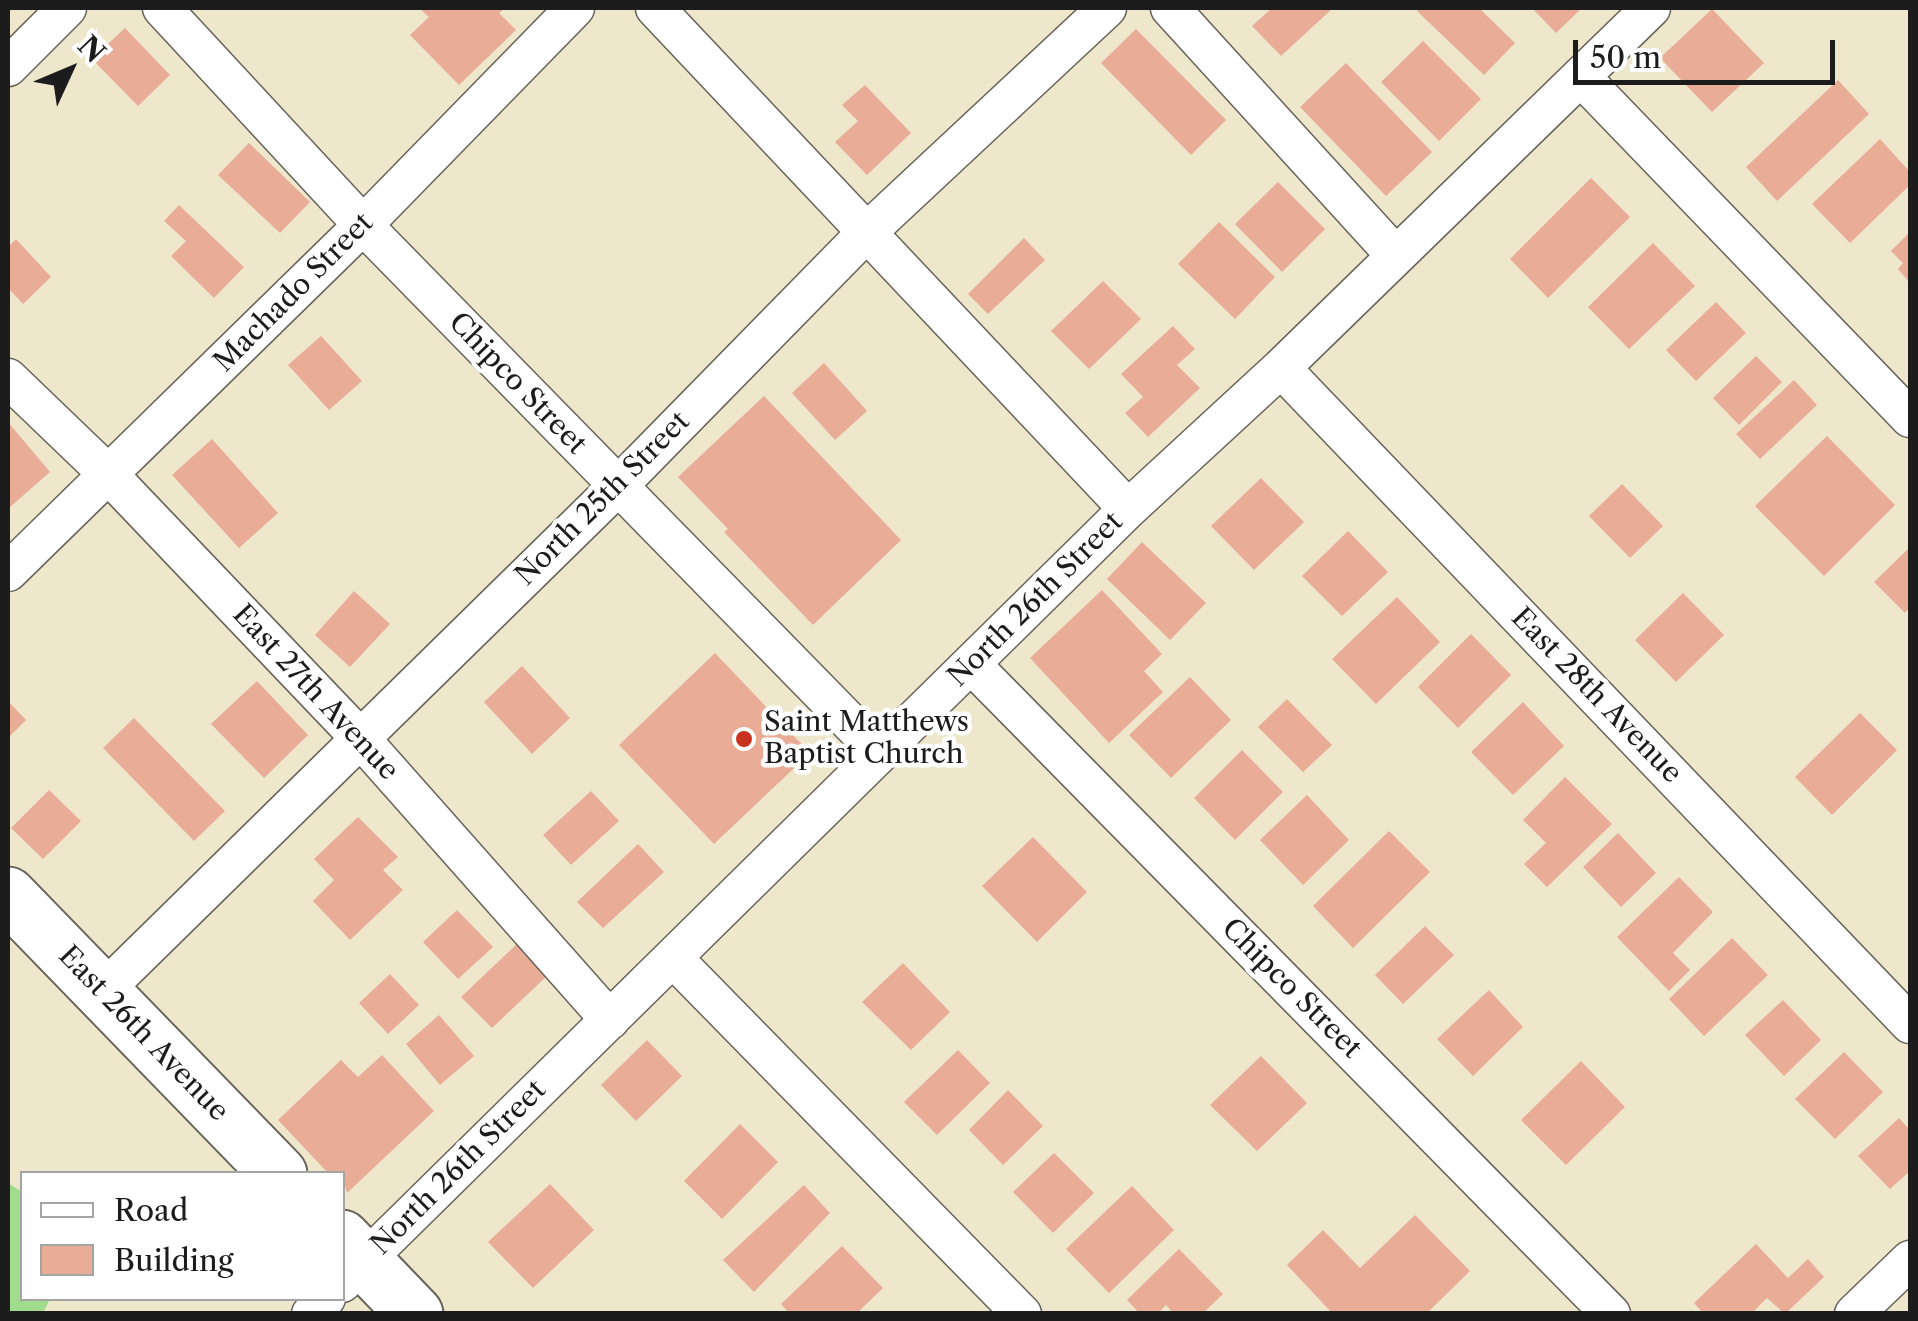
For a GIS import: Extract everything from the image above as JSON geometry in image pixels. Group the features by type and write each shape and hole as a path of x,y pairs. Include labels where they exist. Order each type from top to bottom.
{"street":[{"path":"8,68 67,8"},
{"name":"Chipco Street","path":"162,8 363,225 880,753"},
{"name":"Machado Street","path":"8,572 363,225 575,8"},
{"path":"655,8 1128,510"},
{"name":"North 25th Street","path":"102,992 617,487 866,232 1107,8"},
{"path":"1170,8 1396,256"},
{"name":"North 26th Street","path":"350,1261 675,960 1128,510 1282,368 1650,8"},
{"path":"1582,78 1910,418"},
{"name":"East 28th Avenue","path":"1282,368 1910,1024"},
{"name":"East 27th Avenue","path":"8,378 110,476 360,738 610,1020"},
{"name":"Chipco Street","path":"972,664 1610,1314"},
{"name":"East 26th Avenue","path":"8,895 276,1171"},
{"path":"675,960 1022,1314"},
{"path":"1854,1314 1910,1260"},
{"path":"350,1261 415,1314"}],"green space":[{"path":"8,1183 20,1191 20,1301 49,1301 43,1313 8,1313"}],"building":[{"path":"419,8 505,8 499,13 516,30 459,85 410,35 429,17"},
{"path":"1272,8 1333,8 1281,56 1252,26"},
{"path":"1479,8 1515,43 1484,75 1417,11"},
{"path":"1532,8 1582,8 1556,33"},
{"path":"1712,9 1764,63 1712,112 1660,58"},
{"path":"125,28 170,75 138,106 92,59"},
{"path":"1136,29 1226,120 1191,155 1101,63"},
{"path":"1423,41 1481,99 1439,141 1381,82"},
{"path":"1346,63 1432,152 1386,196 1300,107"},
{"path":"1838,80 1869,114 1777,201 1746,167"},
{"path":"865,85 911,133 867,175 835,142 858,121 842,105"},
{"path":"1880,139 1910,172 1910,185 1850,243 1812,204"},
{"path":"249,143 310,202 280,233 218,175"},
{"path":"1591,178 1630,217 1548,298 1510,259"},
{"path":"1278,182 1325,229 1282,272 1235,224"},
{"path":"179,205 244,267 214,298 171,256 186,241 164,221"},
{"path":"1219,222 1275,277 1235,319 1178,264"},
{"path":"1910,232 1910,283 1898,269 1903,263 1891,251"},
{"path":"1024,238 1045,260 988,314 968,294"},
{"path":"16,239 51,277 23,304 8,288 8,247"},
{"path":"1653,243 1695,286 1629,349 1588,307"},
{"path":"1103,281 1141,319 1089,369 1051,331"},
{"path":"1716,302 1746,333 1696,381 1666,350"},
{"path":"1173,326 1195,349 1177,365 1200,388 1148,437 1125,413 1143,397 1121,374"},
{"path":"321,336 362,381 329,410 288,365"},
{"path":"1756,356 1782,382 1739,425 1713,398"},
{"path":"824,363 867,411 835,440 792,393"},
{"path":"1794,380 1817,405 1760,459 1736,434"},
{"path":"764,396 901,540 813,625 724,532 728,529 678,477"},
{"path":"8,422 50,472 10,507 8,504"},
{"path":"1827,436 1895,505 1824,576 1755,506"},
{"path":"212,439 278,513 239,548 172,475"},
{"path":"1261,478 1304,522 1254,570 1211,526"},
{"path":"1622,484 1663,526 1630,558 1589,516"},
{"path":"1348,531 1388,572 1342,616 1302,576"},
{"path":"1142,542 1206,603 1170,640 1107,579"},
{"path":"1910,547 1910,607 1905,613 1874,582"},
{"path":"1102,590 1162,654 1144,671 1163,692 1109,743 1030,658"},
{"path":"354,591 390,624 350,667 315,635"},
{"path":"1683,593 1724,635 1676,682 1635,640"},
{"path":"1397,597 1440,642 1376,704 1332,659"},
{"path":"1471,634 1511,675 1458,728 1418,687"},
{"path":"715,653 810,753 714,844 619,745"},
{"path":"522,666 570,718 532,754 484,702"},
{"path":"1190,677 1231,720 1171,778 1129,735"},
{"path":"257,681 308,735 264,778 211,724"},
{"path":"1287,699 1332,745 1303,772 1258,727"},
{"path":"8,701 26,720 8,738"},
{"path":"1523,702 1564,746 1513,795 1471,752"},
{"path":"1860,713 1897,750 1832,815 1795,777"},
{"path":"134,718 225,811 194,841 103,748"},
{"path":"1242,750 1283,792 1235,840 1194,798"},
{"path":"1565,777 1612,824 1547,887 1524,864 1546,843 1523,820"},
{"path":"49,790 81,821 43,859 11,828"},
{"path":"591,791 619,821 571,865 543,835"},
{"path":"1307,795 1349,840 1303,885 1260,840"},
{"path":"358,817 398,857 383,870 403,890 350,940 313,901 334,880 314,859"},
{"path":"1389,831 1430,872 1353,948 1313,906"},
{"path":"1618,833 1656,873 1621,907 1583,867"},
{"path":"1033,837 1087,892 1037,942 982,886"},
{"path":"638,844 664,872 603,928 577,902"},
{"path":"1679,877 1713,912 1673,953 1690,970 1669,991 1617,937"},
{"path":"457,910 493,947 458,979 423,942"},
{"path":"1425,926 1454,955 1403,1004 1375,975"},
{"path":"1732,938 1768,975 1704,1036 1669,999"},
{"path":"519,942 548,975 492,1028 461,997"},
{"path":"903,963 950,1012 911,1050 862,1002"},
{"path":"390,974 419,1005 388,1034 359,1003"},
{"path":"1489,990 1523,1027 1473,1076 1437,1039"},
{"path":"1783,1000 1821,1040 1784,1076 1745,1035"},
{"path":"439,1015 474,1056 440,1085 406,1044"},
{"path":"647,1040 682,1076 636,1121 601,1085"},
{"path":"958,1050 990,1083 937,1135 904,1102"},
{"path":"1844,1052 1883,1092 1835,1139 1795,1099"},
{"path":"382,1055 434,1111 347,1193 345,1171 326,1171 278,1120 341,1060 358,1077"},
{"path":"1261,1056 1307,1103 1257,1151 1210,1105"},
{"path":"1581,1061 1625,1107 1566,1165 1521,1120"},
{"path":"1008,1090 1043,1126 1003,1165 969,1130"},
{"path":"1899,1118 1910,1130 1910,1171 1890,1189 1858,1156"},
{"path":"740,1124 778,1162 722,1219 684,1181"},
{"path":"1054,1153 1094,1193 1053,1233 1013,1192"},
{"path":"550,1184 594,1230 533,1288 488,1242"},
{"path":"804,1185 830,1213 754,1292 723,1260"},
{"path":"1132,1186 1174,1230 1109,1293 1066,1249"},
{"path":"1415,1215 1470,1271 1426,1314 1333,1314 1287,1265 1323,1230 1360,1268"},
{"path":"1756,1244 1788,1278 1808,1259 1824,1277 1785,1314 1767,1298 1751,1314 1704,1314 1694,1303"},
{"path":"842,1246 883,1288 856,1314 790,1314 781,1304"},
{"path":"1179,1249 1223,1294 1202,1314 1174,1314 1166,1305 1157,1314 1140,1314 1127,1300"}],"place":[{"name":"Saint Matthews Baptist Church","path":"744,739"}]}
